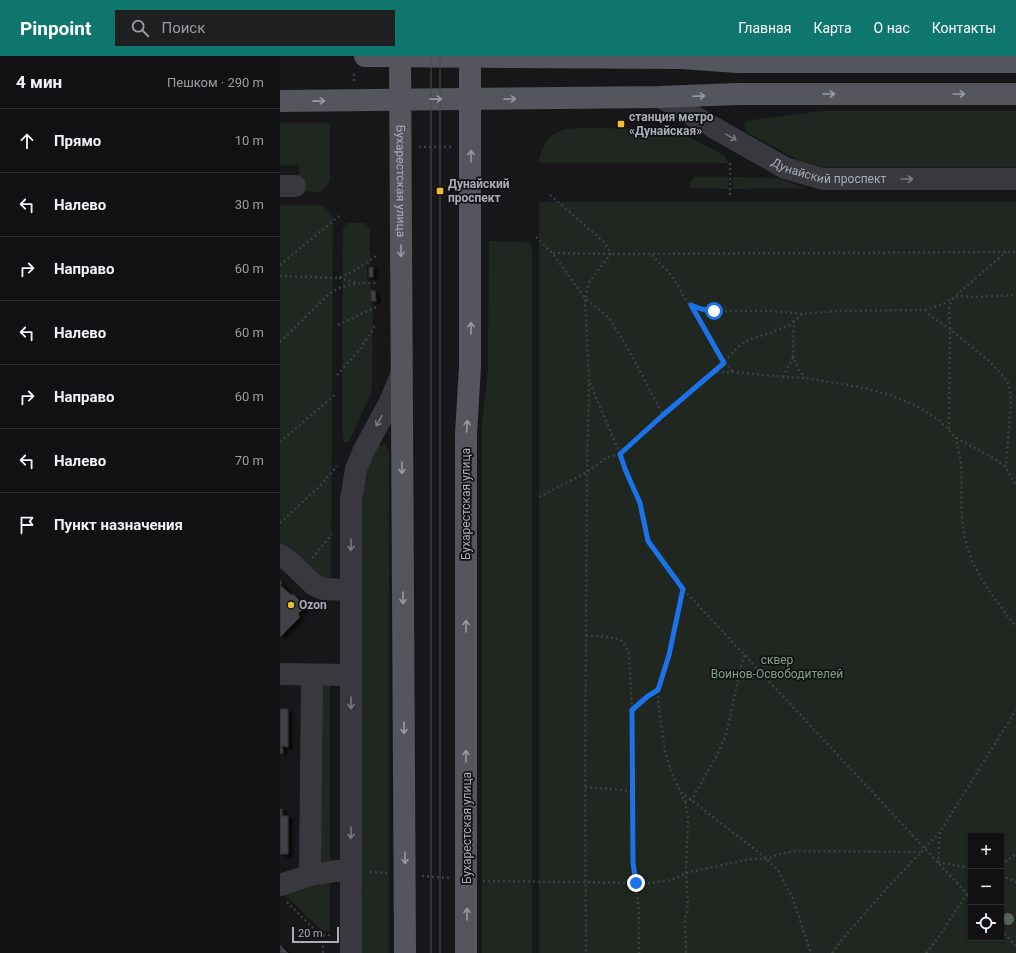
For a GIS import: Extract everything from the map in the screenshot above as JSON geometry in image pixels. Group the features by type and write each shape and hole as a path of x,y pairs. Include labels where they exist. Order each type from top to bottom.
{"main road":[{"path":"360,65 400,56 682,57 738,62 1016,62"},
{"name":"Бухарестская улица","path":"400,56 405,953"},
{"name":"Бухарестская улица","path":"466,953 466,434 470,367 470,57"},
{"path":"280,101 660,97 737,94 1016,94"}],"street":[{"name":"Дунайский проспект","path":"660,97 785,168 823,179 1016,179"},
{"path":"351,953 351,500 356,469 364,450 390,402 402,373"},
{"path":"280,555 290,562 314,585 323,589 351,590"},
{"path":"280,674 351,675"},
{"path":"310,875 312,675"},
{"path":"283,893 310,875 336,871 351,871"}],"path":[{"path":"354,83 360,65"},
{"path":"418,147 447,147"},
{"path":"730,163 730,196"},
{"path":"550,195 605,243 611,254"},
{"path":"280,265 339,216"},
{"path":"536,238 552,254 585,298 609,318 630,352 663,415"},
{"path":"691,305 701,309 714,311 802,314 809,312 835,311 925,310 941,305 953,298 1006,252"},
{"path":"552,254 1016,252"},
{"path":"586,953 585,787 587,472 590,381 585,298 589,282 611,254"},
{"path":"652,254 672,276 691,305 724,363 733,372"},
{"path":"339,278 354,271 376,256"},
{"path":"280,276 339,278 358,283 376,283"},
{"path":"280,342 329,294 339,288 358,283"},
{"path":"953,298 961,296 979,297 1016,295"},
{"path":"949,430 949,308 953,298"},
{"path":"338,325 376,307"},
{"path":"925,310 989,361 1004,376 1009,385 1011,400 1006,467"},
{"path":"539,497 587,472 606,458 620,454 714,372 737,348 746,341 789,326 802,314"},
{"path":"783,377 793,357 794,322"},
{"path":"337,376 361,348 376,324"},
{"path":"793,357 799,370 805,378"},
{"path":"714,372 733,372 805,378 865,388 893,396 916,406 939,420 956,437 996,459 1006,467 1016,486"},
{"path":"590,381 640,503 648,541 683,589 967,894 938,938 926,953"},
{"path":"280,442 337,392"},
{"path":"956,437 961,464 962,512 965,538 975,567 984,583 1016,627"},
{"path":"280,523 320,486 337,466"},
{"path":"300,571 337,530"},
{"path":"683,589 669,655 658,690 665,751 670,769 685,802 688,817 686,873 688,906 685,928 686,953"},
{"path":"586,635 614,638 622,641 629,653 632,710 633,863 639,912 639,953"},
{"path":"685,802 692,800 716,757 726,735 741,666 745,656"},
{"path":"632,710 648,696 658,690"},
{"path":"832,953 844,937 920,852 940,832 1016,710"},
{"path":"585,787 632,791"},
{"path":"679,790 767,859 779,872 793,899 811,953"},
{"path":"938,862 940,832"},
{"path":"482,881 651,883 671,880 686,873 751,859 767,859 783,853 799,851 920,852"},
{"path":"1004,862 1016,854"},
{"path":"938,862 968,867"},
{"path":"1004,877 1016,882"},
{"path":"283,893 318,933 323,935 337,934"},
{"path":"1004,933 1016,946"},
{"path":"323,935 323,953"}],"green space":[{"path":"821,111 1016,111 1016,167 824,167 800,161 748,133 744,125 745,121"},
{"path":"280,123 330,123 330,179 324,189 318,192 299,191 299,165 280,165"},
{"path":"583,128 668,129 687,136 725,156 728,163 539,163 541,151 551,136 561,130"},
{"path":"694,177 728,177 728,189 690,188 690,182"},
{"path":"733,177 779,178 804,188 733,189"},
{"name":"сквер Воинов-Освободителей","path":"539,202 1016,202 1016,953 539,953"},
{"path":"280,205 320,205 328,210 333,218 331,580 316,580 280,545"},
{"path":"348,223 365,223 370,229 370,265 367,265 367,278 371,289 371,303 373,304 372,385 370,395 349,442 343,442 343,229"},
{"path":"489,241 529,242 532,250 532,953 482,953 482,423 488,370"},
{"path":"384,444 388,449 389,454 389,953 360,953 360,893 363,893 363,890 360,890 360,501 364,471 378,446"},
{"path":"330,681 330,863 324,862 321,859 321,686"},
{"path":"330,878 330,931 322,931 282,892"}],"building":[{"path":"369,267 373,267 373,277 369,277"},
{"path":"371,290 375,291 376,301 371,301"},
{"path":"280,585 291,595 293,594 300,601 298,603 304,608 298,614 300,617 280,637"},
{"path":"280,709 288,709 288,747 282,746 283,753 280,754"},
{"path":"280,809 282,809 282,816 288,816 288,854 280,854"},
{"path":"280,945 288,953 280,953"}],"tram line":[{"path":"431,56 431,953"},
{"path":"440,56 440,953"}],"place":[{"name":"станция метро «Дунайская»","path":"621,124"},
{"name":"Дунайский проспект","path":"440,191"},
{"name":"Ozon","path":"291,605"}],"route":[{"path":"636,883 633,863 632,710 648,696 658,690 669,655 683,589 648,541 640,503 620,454 724,363 691,305 701,309 714,311"}]}
